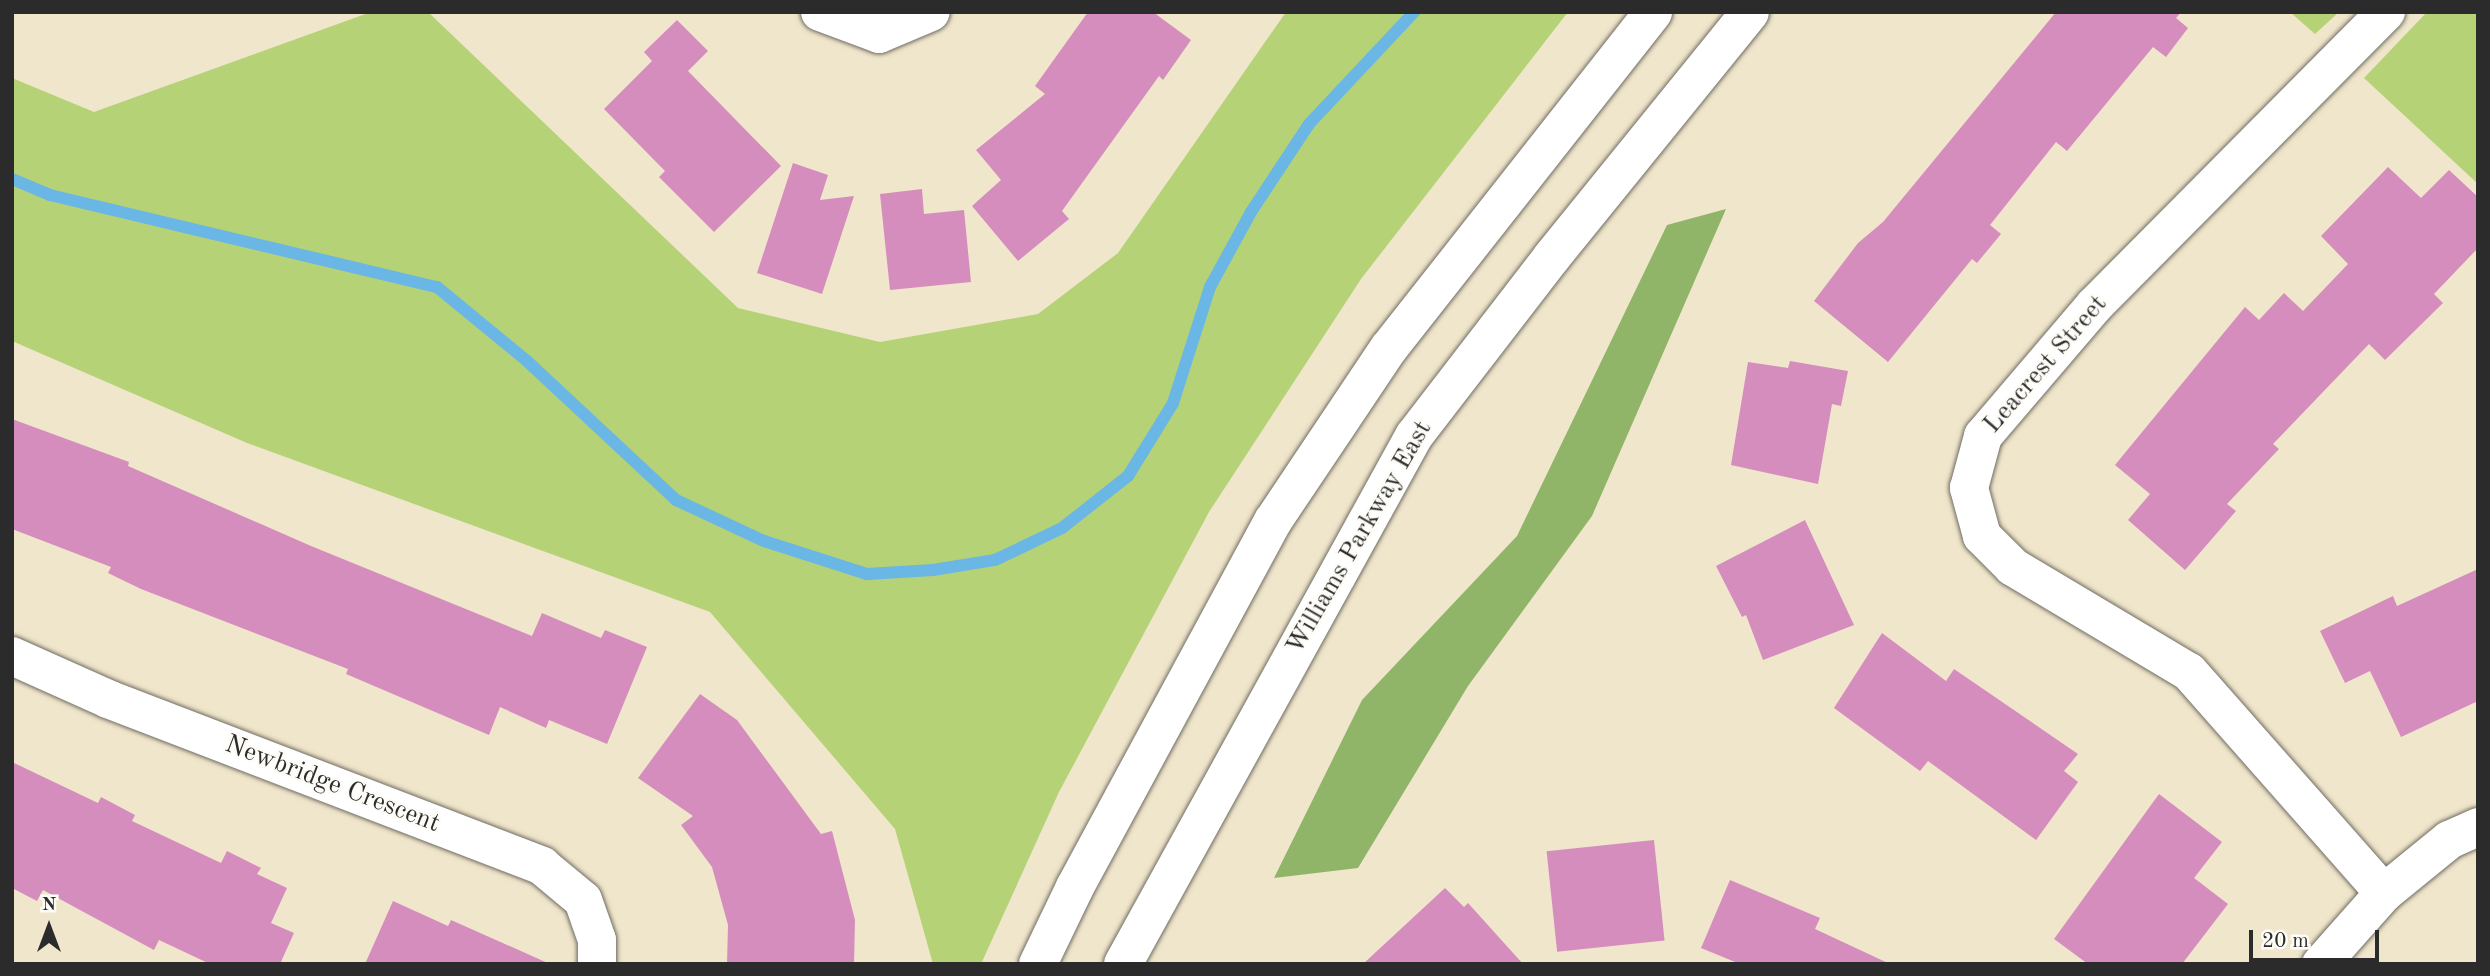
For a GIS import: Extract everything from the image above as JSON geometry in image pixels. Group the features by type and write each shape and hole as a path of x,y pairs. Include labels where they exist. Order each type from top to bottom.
{"main road":[{"path":"820,12 879,34 931,12"},
{"path":"1038,964 1075,887 1273,521 1389,348 1653,12"},
{"name":"Williams Parkway East","path":"1123,964 1414,436 1551,258 1750,12"},
{"name":"Leacrest Street","path":"2384,893 2189,672 2012,568 1982,536 1969,488 1983,436 2095,305 2386,12"},
{"name":"Newbridge Crescent","path":"12,656 108,699 542,866 583,900 597,940 597,964"},
{"path":"2321,964 2384,893 2449,840 2478,827"}],"green space":[{"path":"371,12 428,12 738,308 880,342 1038,314 1118,253 1286,12 1568,12 1361,279 1209,512 1059,792 981,964 933,964 895,829 710,612 247,443 12,341 12,78 94,112"},
{"path":"2290,12 2339,12 2315,34"},
{"path":"2427,12 2478,12 2478,184 2364,78"},
{"path":"1726,209 1592,516 1468,686 1358,868 1274,878 1362,700 1517,536 1667,225"}],"building":[{"path":"1088,12 1153,12 1191,40 1163,80 1159,76 1062,211 1069,219 1018,261 972,206 1001,180 976,150 1045,94 1035,86"},
{"path":"2056,12 2181,12 2176,18 2188,28 2166,57 2153,47 2067,151 2056,142 1990,225 2001,234 1977,263 1972,259 1888,362 1814,301 1858,243 1883,222"},
{"path":"677,20 708,51 688,71 781,166 714,232 659,177 665,171 604,109 652,61 644,52"},
{"path":"793,163 828,175 820,200 854,196 822,294 757,273"},
{"path":"2388,167 2421,198 2449,170 2478,197 2478,248 2434,294 2443,303 2385,360 2369,344 2273,444 2279,449 2227,504 2236,511 2185,570 2128,520 2150,494 2115,465 2245,307 2259,320 2284,293 2303,311 2348,264 2321,236"},
{"path":"922,189 924,214 964,210 971,282 890,290 880,194"},
{"path":"1790,361 1848,371 1841,406 1832,404 1818,484 1731,465 1748,362 1788,368"},
{"path":"12,419 129,462 128,466 311,546 532,636 542,613 601,638 605,630 647,647 607,744 549,720 546,728 500,707 489,735 346,674 348,669 141,589 108,573 111,567 12,529"},
{"path":"1805,520 1854,625 1763,660 1746,615 1742,617 1716,566"},
{"path":"2478,569 2478,701 2401,737 2370,671 2345,683 2320,631 2393,596 2397,606"},
{"path":"1882,633 1946,681 1954,669 2078,754 2064,771 2078,782 2036,840 1928,761 1920,771 1834,708"},
{"path":"700,694 737,720 821,834 832,831 855,920 854,964 727,964 728,925 712,867 681,825 693,816 638,778"},
{"path":"12,762 98,803 101,797 135,815 132,821 221,863 227,851 261,868 257,874 287,888 271,923 294,933 280,964 210,964 159,940 154,950 43,890 37,901 12,888"},
{"path":"2159,794 2222,842 2194,878 2228,904 2182,964 2088,964 2054,939"},
{"path":"1654,840 1665,940 1557,952 1547,851"},
{"path":"1730,880 1820,918 1815,929 1890,964 1740,964 1701,948"},
{"path":"1445,888 1464,907 1468,903 1523,964 1363,964"},
{"path":"393,901 448,926 451,920 550,964 365,964"}],"waterway":[{"path":"12,179 50,195 437,287 527,361 676,500 764,541 867,574 933,570 995,560 1062,528 1128,476 1173,403 1210,287 1251,212 1309,124 1414,12"}]}
